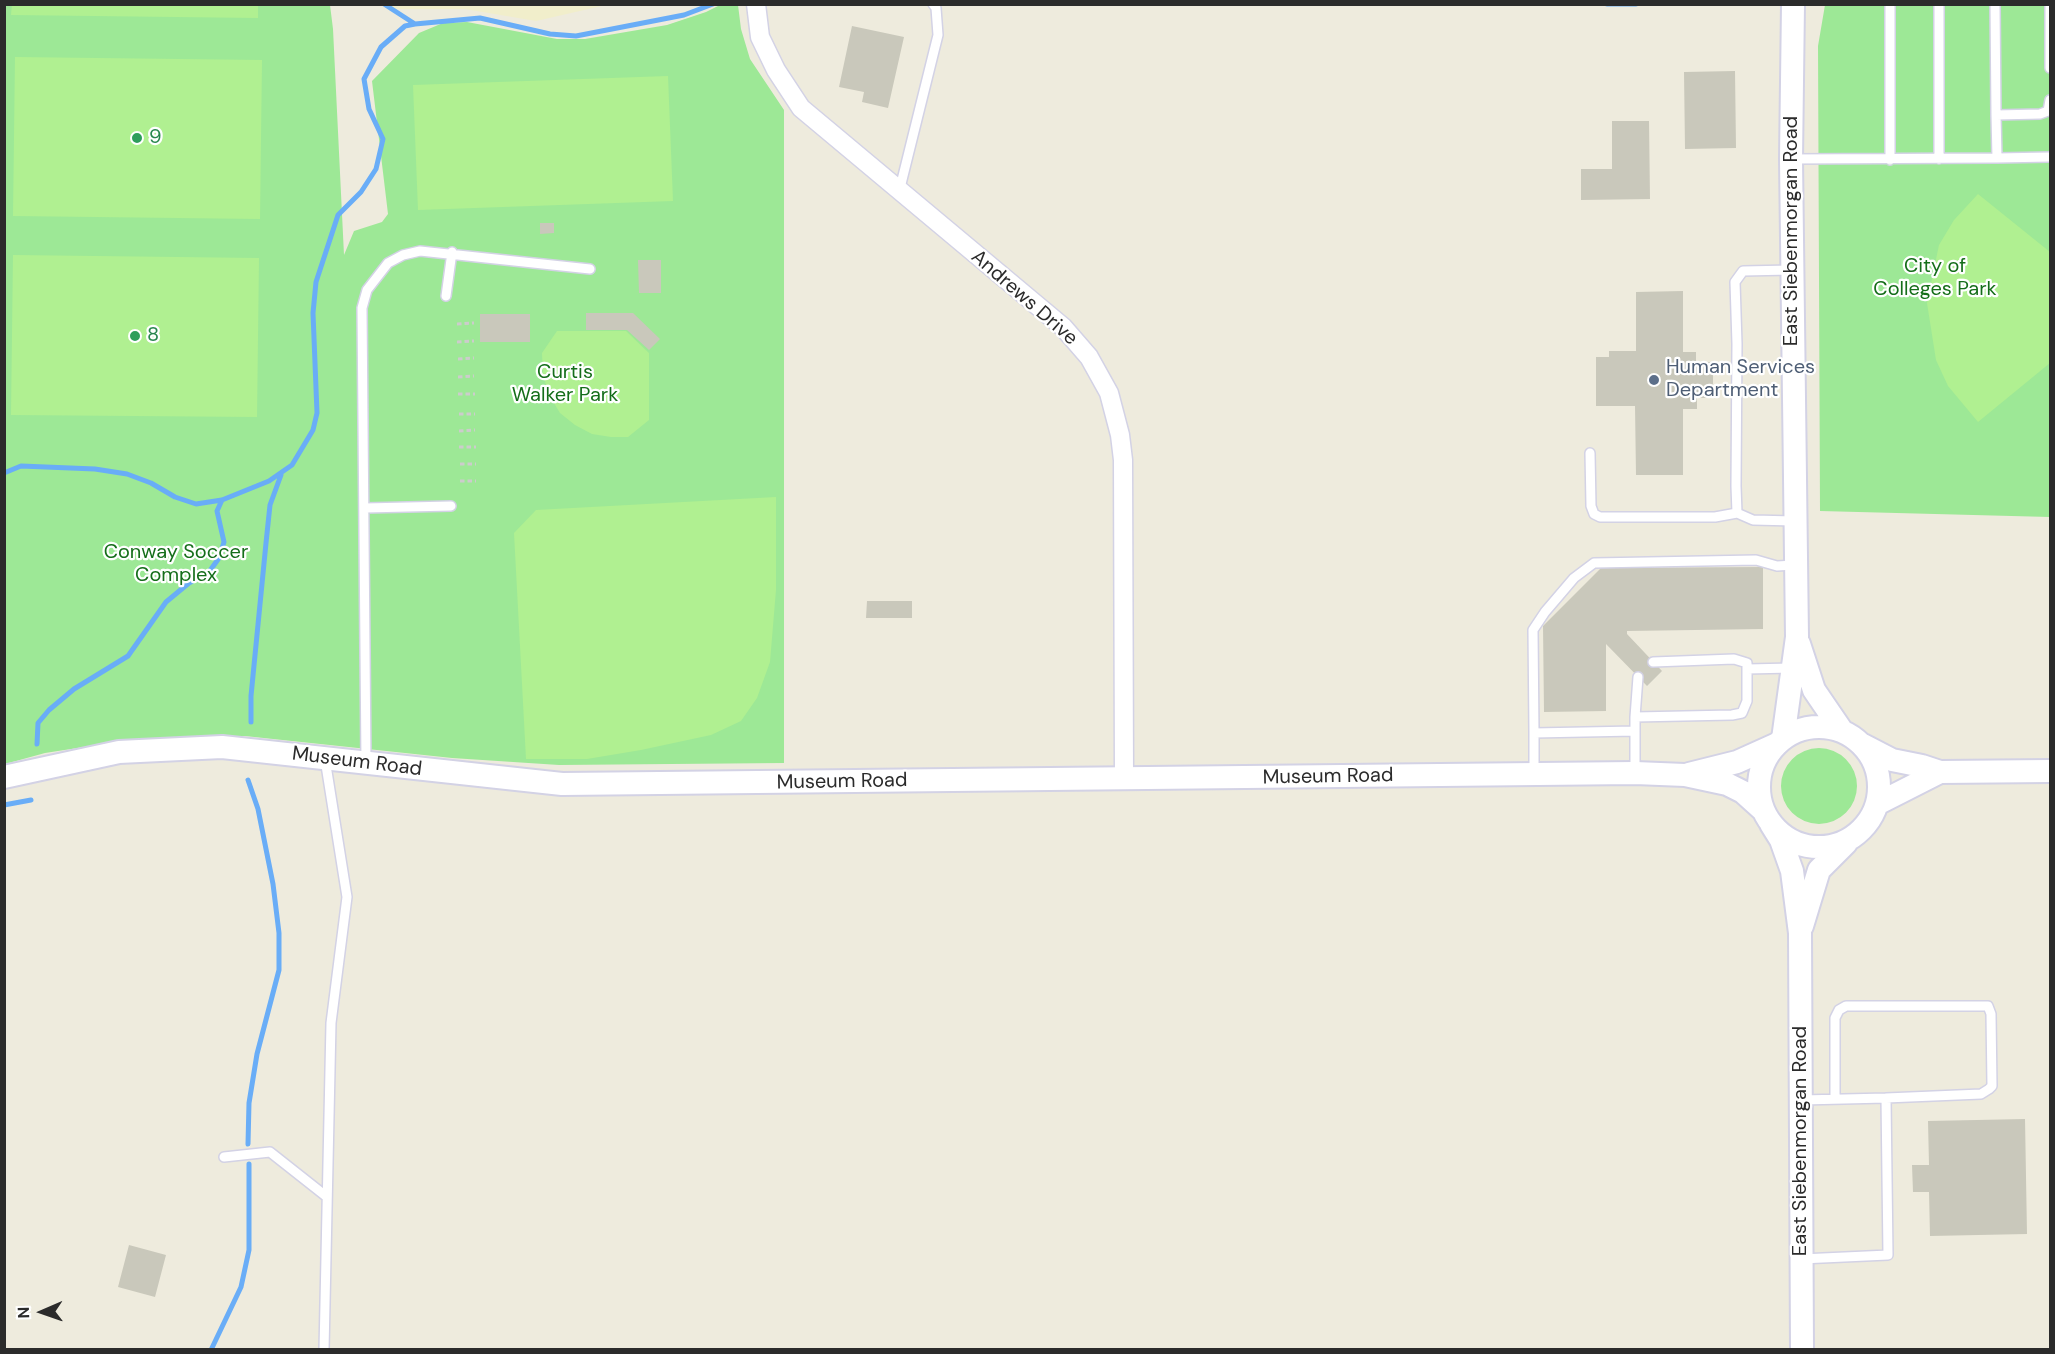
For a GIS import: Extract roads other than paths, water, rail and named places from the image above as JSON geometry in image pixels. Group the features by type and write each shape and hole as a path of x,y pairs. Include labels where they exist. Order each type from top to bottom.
{"street":[{"name":"Andrews Drive","path":"756,4 760,37 776,70 801,108 1063,327 1089,357 1109,393 1120,435 1123,460 1125,779"},
{"name":"East Siebenmorgan Road","path":"1780,742 1797,637 1794,565 1791,159 1794,4"},
{"name":"East Siebenmorgan Road","path":"1797,637 1814,690 1842,731"},
{"path":"1862,744 1877,772 1879,788 1877,804 1868,823 1853,837 1836,845 1810,846 1784,837 1767,817 1759,792 1760,775 1766,758 1780,742 1807,728 1825,727 1842,731 1892,760 1940,772 2050,771"},
{"name":"Museum Road","path":"1685,775 1737,762 1780,742"},
{"name":"Museum Road","path":"4,777 119,752 222,747 562,784 1635,773 1685,775 1727,784 1743,792 1767,817"},
{"path":"1877,804 1940,772"},
{"name":"East Siebenmorgan Road","path":"1767,817 1781,840 1792,871 1800,933 1802,1350"},
{"name":"East Siebenmorgan Road","path":"1800,933 1819,870 1825,861 1853,837"}],"lane":[{"path":"899,192 938,35 936,8 933,4"},
{"path":"1890,4 1890,160"},
{"path":"1939,4 1940,159"},
{"path":"1995,4 1997,158"},
{"path":"2050,4 2050,68"},
{"path":"1996,115 2040,114 2048,111 2050,100"},
{"path":"1791,159 2050,157"},
{"path":"366,763 362,308 365,296 376,275 395,258 420,251 452,252 590,269"},
{"path":"446,296 452,252"},
{"path":"1737,513 1735,282 1743,271 1792,270"},
{"path":"1590,453 1591,506 1594,514 1600,518 1715,517 1737,513 1753,520 1794,521"},
{"path":"365,508 451,506"},
{"path":"1534,774 1533,630 1574,578 1594,563 1756,560 1778,566 1794,565"},
{"path":"1635,717 1742,713 1747,701 1747,663 1734,659 1653,662"},
{"path":"1747,669 1792,668"},
{"path":"1635,773 1638,677"},
{"path":"1533,733 1635,731"},
{"path":"324,1350 331,1023 347,897 325,759"},
{"path":"1800,1100 1886,1098 1981,1094 1992,1086 1991,1014 1988,1006 1846,1006 1839,1010 1835,1018 1835,1099"},
{"path":"1801,1259 1888,1255 1886,1098"},
{"path":"224,1156 270,1152 327,1197"}],"waterway":[{"path":"384,4 415,24 480,18 550,34 576,36 684,15 713,4"},
{"path":"1607,4 1636,4"},
{"path":"4,473 21,466 95,469 127,474 151,483 175,497 196,504 222,500 269,481 292,465 313,430 317,413 313,313 316,282 338,215 361,192 376,169 383,139 369,109 364,79 381,47 405,26 415,24"},
{"path":"251,722 251,696 270,505 281,475"},
{"path":"37,744 38,723 49,710 74,689 128,656 166,602 189,583 209,572 219,558 224,542 217,511 222,500"},
{"path":"248,780 258,809 273,884 279,933 279,970 257,1054 249,1103 248,1144"},
{"path":"4,805 31,800"},
{"path":"211,1350 241,1287 249,1250 249,1164"}],"place":[{"name":"9","path":"137,138"},
{"name":"8","path":"135,336"},
{"name":"Human Services Department","path":"1654,380"}],"park label":[{"name":"City of Colleges Park","path":"1935,278"},
{"name":"Curtis Walker Park","path":"565,384"},
{"name":"Conway Soccer Complex","path":"176,564"}]}
